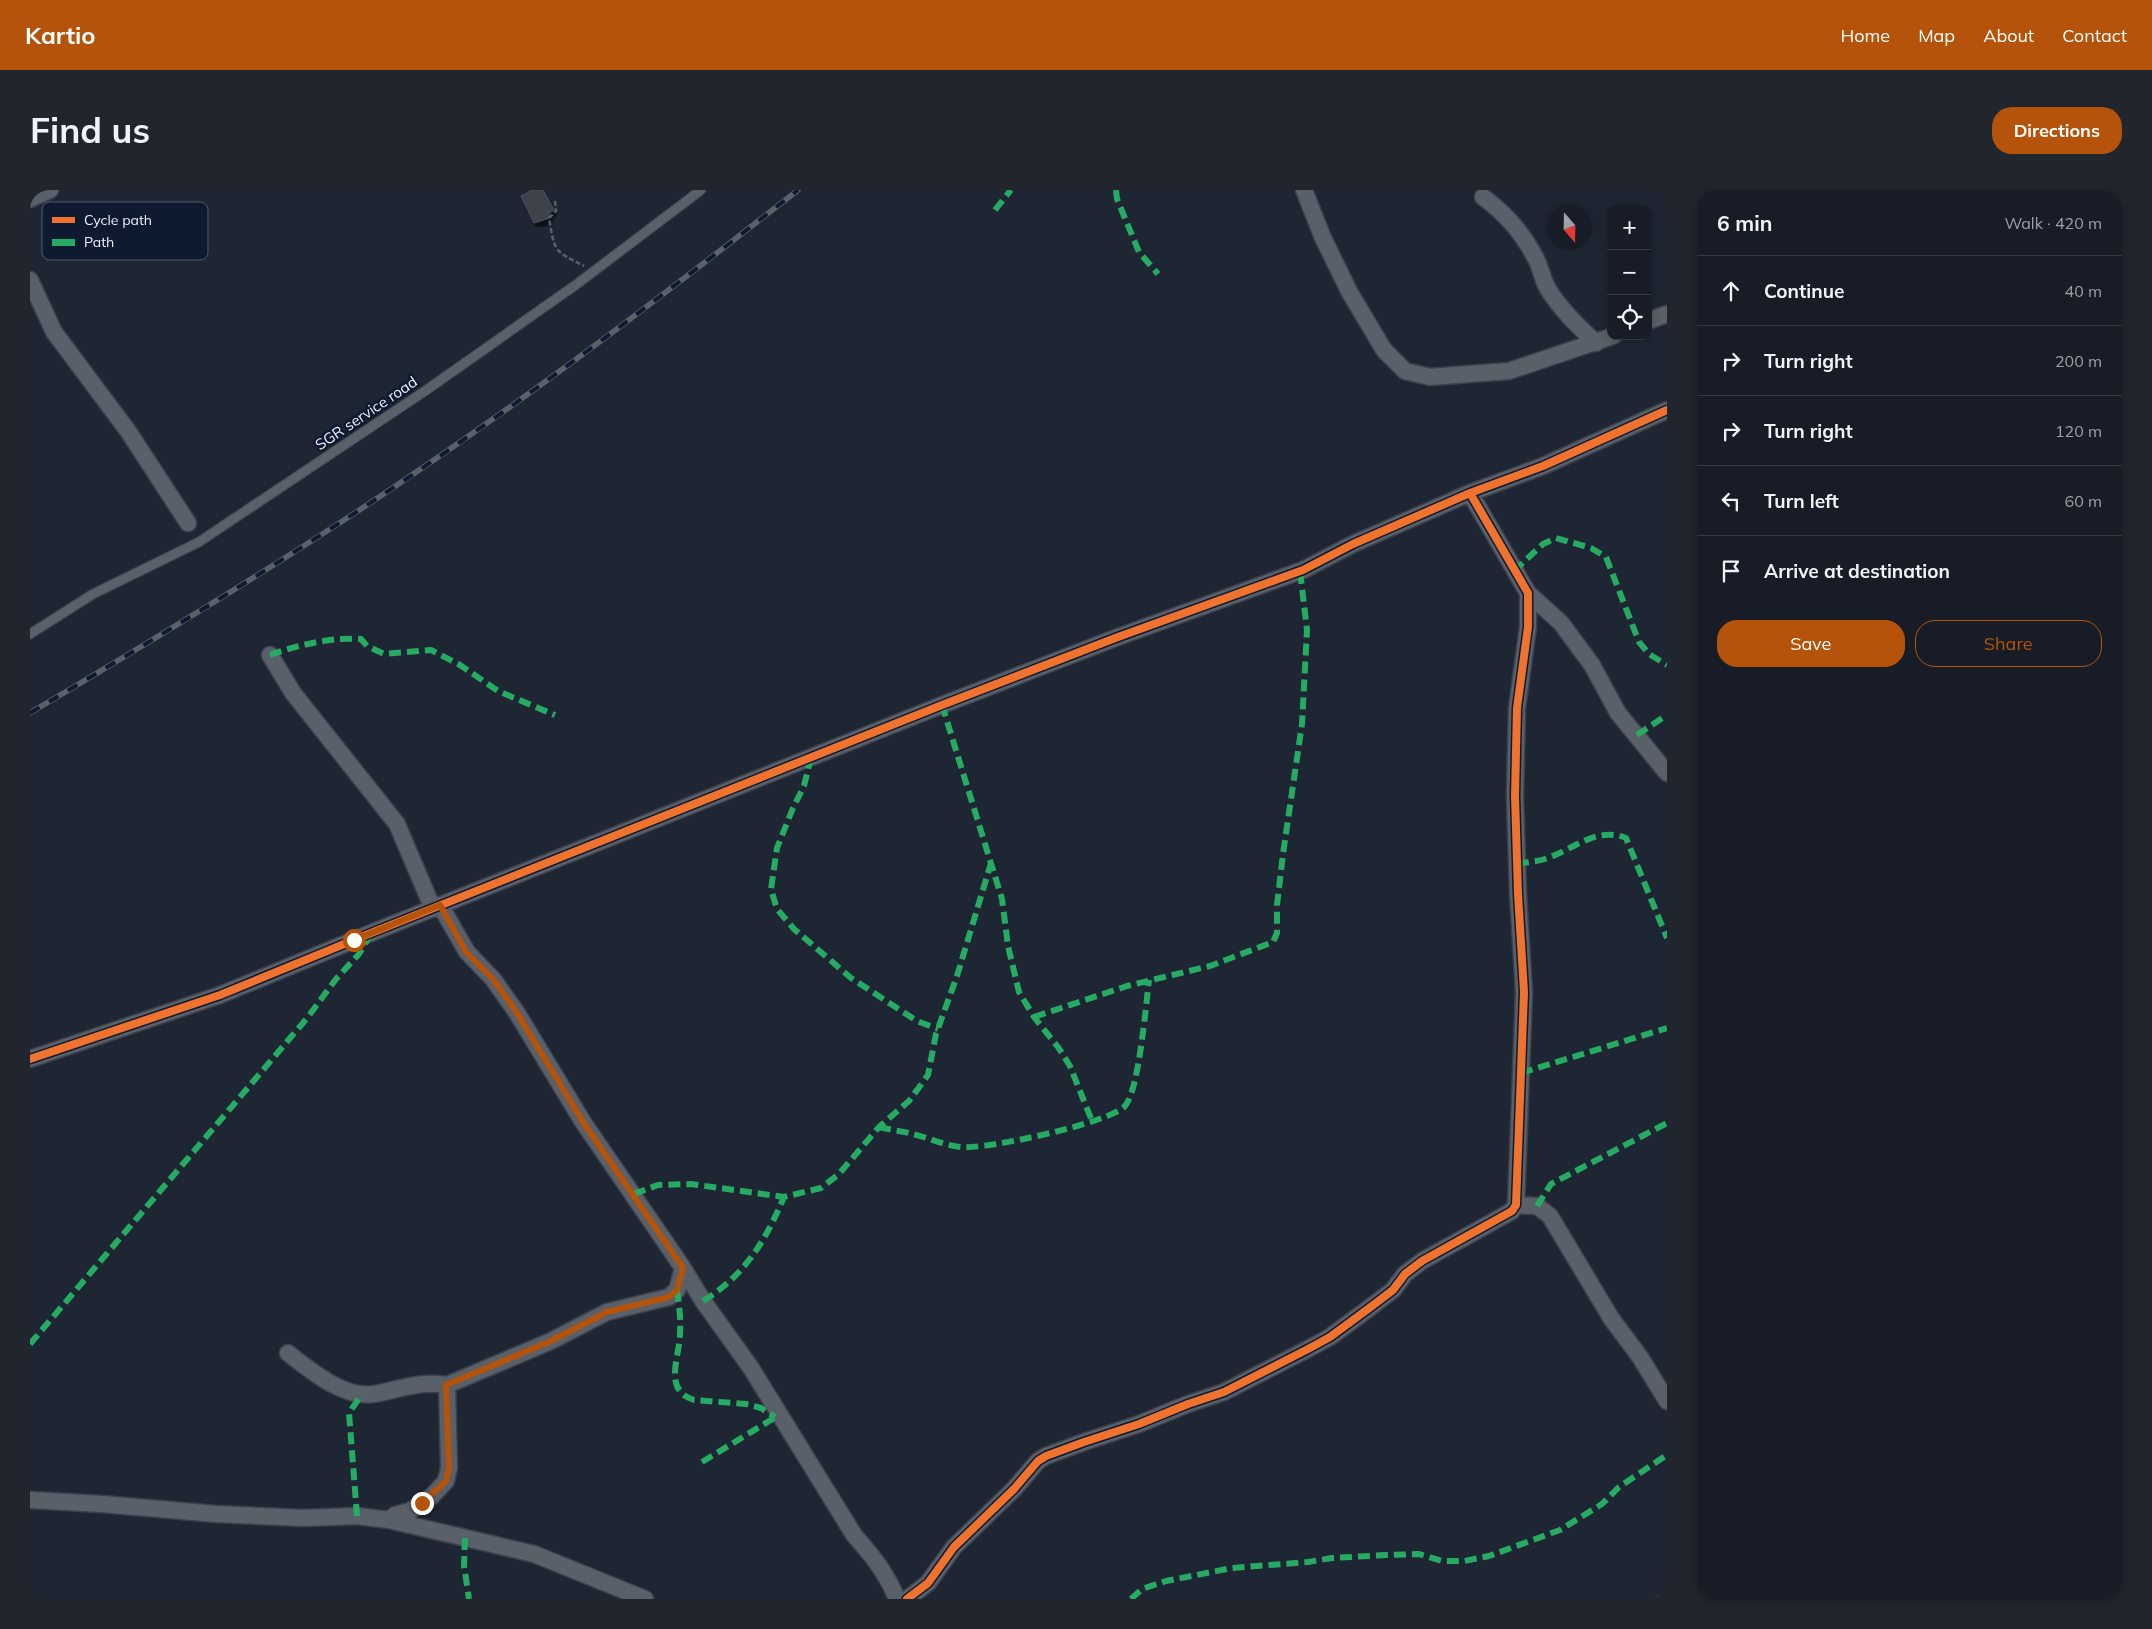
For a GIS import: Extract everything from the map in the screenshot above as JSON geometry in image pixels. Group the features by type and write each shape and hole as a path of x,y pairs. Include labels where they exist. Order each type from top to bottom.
{"street":[{"path":"30,199 50,190"},
{"path":"1304,190 1323,238 1350,292 1384,350 1405,371 1430,377 1495,373 1523,368 1607,338"},
{"path":"1483,196 1503,212 1520,232 1536,258 1546,286 1562,310 1596,343"},
{"path":"30,280 54,332 128,431 188,523"},
{"path":"1652,320 1667,314"},
{"path":"30,1059 220,995 942,705 1118,637 1303,570 1353,544 1470,493 1543,466 1667,410"},
{"path":"1470,493 1528,593 1561,623 1592,665 1618,714 1667,772"},
{"path":"907,1599 928,1583 954,1547 1014,1489 1038,1461 1046,1456 1224,1392 1308,1349 1330,1337 1393,1290 1405,1274 1422,1261 1512,1211 1516,1205 1515,1186 1524,992 1518,887 1517,708 1528,627 1528,593"},
{"path":"270,655 293,693 398,824 437,907 466,952 493,979 517,1013 583,1122 683,1268 703,1301 751,1368 854,1535 890,1581 897,1599"},
{"path":"1516,1205 1537,1206 1550,1216 1611,1318 1646,1365 1667,1401"},
{"path":"288,1353 326,1381 359,1393 373,1394 418,1383 435,1382 446,1385 551,1341 607,1312 669,1297 677,1290 683,1268"},
{"path":"389,1520 422,1503 446,1481 449,1468 446,1385"},
{"path":"30,1500 216,1514 303,1518 357,1516 389,1520 534,1554 646,1599"}],"lane":[{"name":"SGR service road","path":"30,634 93,594 199,542 426,390 594,272 701,190"}],"path":[{"path":"555,201 556,211 549,218 552,241 561,254 594,272"}],"building":[{"path":"532,190 543,190 554,210 549,213 549,218 534,223 521,196"}],"railway":[{"path":"30,713 303,547 400,483 516,403 798,190"},
{"path":"1657,1599 1667,1593"}],"marked path":[{"path":"995,210 1011,190"},
{"path":"1116,190 1117,199 1139,252 1158,274"},
{"path":"1514,571 1543,544 1556,538 1591,548 1606,557 1639,642 1649,654 1667,665"},
{"path":"1034,1017 1127,986 1210,966 1273,942 1277,933 1277,905 1283,854 1302,724 1307,630 1300,571"},
{"path":"270,655 315,642 338,639 361,639 367,646 384,654 431,650 460,665 498,691 555,715"},
{"path":"942,705 1002,899 1008,946 1019,992 1034,1017 1058,1047 1070,1066 1092,1121"},
{"path":"1637,735 1667,715"},
{"path":"811,757 804,786 777,848 771,889 777,909 794,929 851,978 917,1021 938,1029"},
{"path":"1517,864 1545,859 1595,837 1615,835 1626,838 1667,938"},
{"path":"634,1194 658,1185 691,1184 784,1197 821,1188 839,1174 879,1127 909,1101 928,1075 936,1034 957,976 991,863"},
{"path":"30,1344 308,1017 336,979 359,954 370,935"},
{"path":"879,1127 913,1134 954,1146 974,1147 1046,1134 1115,1113 1125,1106 1134,1083 1141,1046 1149,980"},
{"path":"1521,1073 1667,1028"},
{"path":"1537,1206 1551,1184 1667,1123"},
{"path":"703,1301 730,1281 742,1269 761,1243 784,1197"},
{"path":"677,1290 680,1328 675,1372 678,1389 684,1395 694,1400 746,1404 761,1408 775,1417"},
{"path":"357,1516 349,1413 362,1394"},
{"path":"702,1462 779,1415"},
{"path":"1131,1599 1142,1589 1166,1581 1232,1568 1308,1562 1332,1558 1386,1555 1419,1554 1442,1561 1464,1561 1489,1556 1560,1530 1602,1504 1619,1487 1667,1455"},
{"path":"465,1538 464,1565 469,1599"}],"cycle path":[{"path":"30,1059 220,995 942,705 1118,637 1303,570 1353,544 1470,493 1543,466 1667,410"},
{"path":"907,1599 928,1583 954,1547 1014,1489 1038,1461 1046,1456 1224,1392 1308,1349 1330,1337 1393,1290 1405,1274 1422,1261 1512,1211 1516,1205 1524,992 1515,796 1517,708 1528,627 1528,593 1470,493"}],"route":[{"path":"354,940 440,905 466,952 493,979 517,1013 583,1122 683,1268 677,1290 669,1297 607,1312 551,1341 446,1385 448,1398 449,1468 446,1481 431,1497 422,1503"}]}
